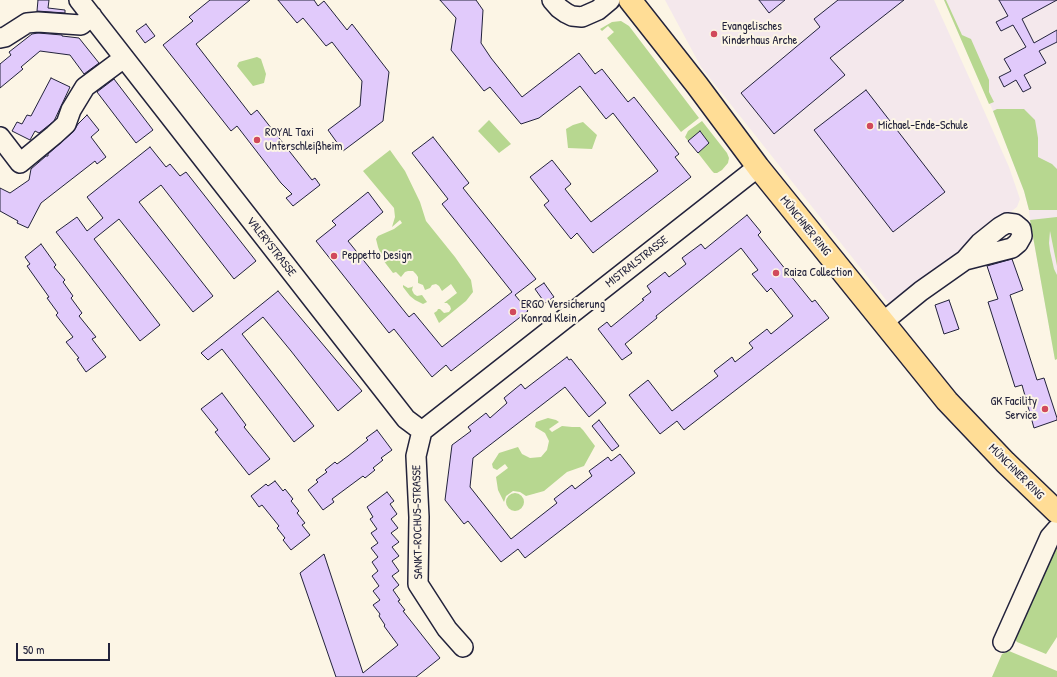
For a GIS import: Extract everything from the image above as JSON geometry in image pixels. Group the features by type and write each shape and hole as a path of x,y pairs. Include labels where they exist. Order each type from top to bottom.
{"main road":[{"name":"MÜNCHNER RING","path":"630,0 697,85 758,167 947,401 1005,462 1057,512"}],"street":[{"name":"VALERYSTRASSE","path":"79,0 406,419 422,431"},
{"path":"552,0 566,14 582,17 598,10 610,0"},
{"path":"0,38 5,38 27,23 38,22 81,24 92,16"},
{"path":"0,137 20,163 66,124 71,110 85,87 124,58"},
{"name":"MISTRALSTRASSE","path":"422,431 758,167"},
{"path":"882,322 921,291 965,260"},
{"name":"SANKT-ROCHUS-STRASSE","path":"422,431 416,456 419,517 418,584 447,629 463,647"},
{"path":"1003,642 1050,537 1057,529"}],"shaded area":[{"name":"Michael-Ende-Schule","path":"665,0 934,0 1009,167 1020,199 1017,207 890,305 701,67"},
{"path":"944,0 1057,0 1057,359 1055,360 1029,210 1024,191 993,111"}],"green space":[{"path":"944,0 946,0 962,35 971,39 989,80 989,92 994,102 989,104"},
{"path":"621,21 629,26 699,118 681,132 607,38 614,32 608,26 602,31 600,29 612,22"},
{"path":"257,57 261,59 266,74 264,83 253,86 237,66 239,62"},
{"path":"997,109 1024,109 1035,120 1038,138 1038,157 1052,164 1057,169 1057,210 1029,210 1024,191 993,111"},
{"path":"489,120 511,144 499,153 478,131"},
{"path":"702,121 727,153 729,158 728,163 717,173 712,171 698,153 709,143 700,132 688,141 685,137 688,131"},
{"path":"583,122 597,135 592,149 568,148 566,129"},
{"path":"390,150 405,171 420,202 426,221 455,257 471,280 473,292 466,301 439,323 434,313 438,309 444,313 449,312 451,309 450,306 447,303 444,303 457,293 451,284 442,291 436,284 425,290 423,285 418,283 418,277 413,271 405,272 401,277 396,272 393,273 383,260 378,247 376,239 378,236 394,229 402,223 400,220 392,227 395,217 394,208 363,171"},
{"path":"1057,217 1057,266 1050,231 1049,243 1054,269 1057,275 1057,359 1055,360 1030,220"},
{"path":"403,285 408,288 413,286 412,290 414,294 417,296 422,295 427,302 423,304 415,300 410,296"},
{"path":"548,418 559,422 549,429 552,432 562,426 580,427 595,446 584,466 567,472 544,491 526,496 520,492 513,491 506,496 504,502 498,490 496,477 508,468 505,464 497,470 493,468 492,464 499,453 518,447 522,454 530,458 541,457 547,450 549,441 545,433 535,427 536,422"},
{"path":"515,493 521,496 524,502 521,508 515,511 509,508 506,502 509,496"},
{"path":"1057,537 1057,637 1046,654 1017,642 1014,638"},
{"path":"1009,651 1057,671 1057,677 992,677 1002,654"}],"building":[{"path":"38,0 49,0 48,8 65,10 65,13 37,11"},
{"path":"210,0 250,0 196,44 251,115 257,110 312,180 315,178 320,185 293,206 286,198 292,194 281,183 237,126 231,131 163,45 193,21 189,17"},
{"path":"278,0 314,0 318,6 324,1 347,30 352,24 389,72 383,121 343,151 328,130 360,106 362,81 332,42 326,46 303,18 297,23"},
{"path":"440,0 476,0 483,10 481,43 522,97 579,53 595,74 602,69 628,102 634,97 679,154 675,157 691,177 593,253 577,233 571,239 544,205 549,201 530,177 552,160 571,184 565,189 591,222 658,171 613,113 606,119 580,86 539,118 521,124 490,87 484,91 451,50 456,18"},
{"path":"759,0 785,0 769,13"},
{"path":"838,0 904,0 830,58 845,75 774,134 741,93 820,27 814,19"},
{"path":"999,0 1057,0 1022,19 1034,43 1057,30 1057,42 1039,51 1046,63 1024,75 1031,88 1023,92 1016,80 1004,87 999,77 1011,71 1004,59 1026,47 1013,25 1001,31 996,22 1008,16"},
{"path":"146,24 155,36 145,43 136,31"},
{"path":"38,33 79,38 99,63 84,74 70,55 40,51 21,67 23,69 0,88 0,64 11,55 9,52 32,34"},
{"path":"51,78 70,87 54,121 39,133 35,131 30,140 12,131 17,122 22,124 27,115 31,116"},
{"path":"114,79 153,130 136,143 97,92"},
{"path":"866,90 945,192 893,232 814,130"},
{"path":"87,115 99,130 91,137 106,157 97,164 95,161 41,203 28,228 17,223 18,221 0,211 0,188 10,193 29,180 31,169 46,156 48,156 48,154 73,132 78,124"},
{"path":"700,131 709,143 698,153 688,141"},
{"path":"433,137 469,183 463,188 536,279 515,295 528,311 451,371 446,365 432,377 394,329 389,333 316,241 336,225 332,221 368,192 383,212 348,241 409,317 414,313 442,347 512,292 442,204 448,199 412,153"},
{"path":"150,147 166,167 170,164 180,176 186,172 256,261 234,279 161,185 139,202 213,296 193,312 119,219 94,239 160,325 140,341 56,232 77,217 87,231 103,218 87,197"},
{"path":"747,215 761,232 758,235 812,302 815,300 829,318 684,430 677,421 660,434 629,395 648,380 672,411 718,376 714,371 732,357 735,362 753,348 749,343 767,329 771,334 793,316 771,288 767,292 752,274 758,270 741,248 656,316 657,318 625,344 632,353 622,360 598,329 607,322 611,327 644,300 642,299 651,292 647,286 665,272 669,277 686,264 682,258 701,244 705,249"},
{"path":"41,244 56,265 54,267 65,280 63,282 73,296 71,298 82,313 79,316 96,337 92,339 106,357 86,372 77,359 79,358 66,342 73,337 56,315 58,313 47,298 49,297 27,266 30,264 25,257"},
{"path":"1012,259 1023,290 1010,295 1037,380 1044,378 1057,418 1057,420 1034,428 1022,385 1015,387 988,302 998,299 987,266"},
{"path":"544,283 554,297 545,303 535,289"},
{"path":"278,291 362,391 338,411 263,317 242,334 314,426 294,442 222,349 208,360 201,353"},
{"path":"949,300 959,329 944,334 935,305"},
{"path":"567,357 569,360 571,359 606,403 589,417 565,387 473,458 470,487 511,539 557,503 554,499 572,485 575,489 592,476 589,471 608,457 611,461 620,454 635,473 525,558 518,549 501,562 468,521 464,524 445,500 452,445 471,431 468,427 486,413 490,418 507,403 504,398 521,384 525,389"},
{"path":"222,393 246,425 244,427 270,459 249,475 215,432 218,430 201,409"},
{"path":"599,420 619,446 612,451 592,426"},
{"path":"377,430 392,450 381,458 383,460 373,468 375,470 365,478 363,476 332,499 334,502 323,510 308,490 318,482 316,480 327,472 325,470 335,462 337,464 348,456 368,440 366,438"},
{"path":"275,481 283,491 285,489 293,499 291,501 299,511 297,513 305,523 302,525 310,535 291,550 283,540 285,538 277,528 279,526 262,505 259,507 251,496 266,484 268,486"},
{"path":"387,492 394,501 390,504 397,514 391,519 398,528 391,533 399,542 392,547 399,556 392,561 399,571 392,576 399,585 393,590 400,600 398,601 405,610 403,611 440,658 416,677 336,677 300,573 324,554 363,673 398,645 384,626 385,625 379,616 380,614 373,605 380,600 373,591 379,586 372,576 378,571 372,562 378,557 371,548 378,543 371,533 377,529 370,519 373,517 367,507"}],"place":[{"name":"Evangelisches Kinderhaus Arche","path":"714,34"},
{"name":"Michael-Ende-Schule","path":"870,126"},
{"name":"ROYAL Taxi Unterschleißheim","path":"257,140"},
{"name":"Peppetto Design","path":"334,256"},
{"name":"Raiza Collection","path":"776,273"},
{"name":"ERGO Versicherung Konrad Klein","path":"513,312"},
{"name":"GK Facility Service","path":"1045,409"}]}
